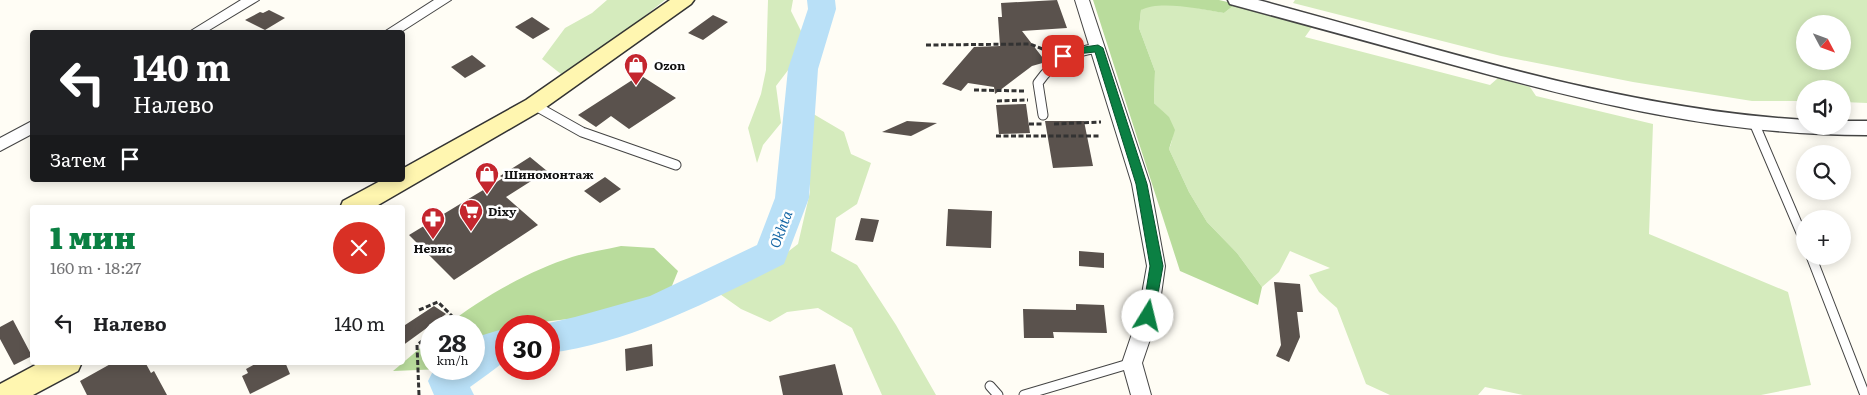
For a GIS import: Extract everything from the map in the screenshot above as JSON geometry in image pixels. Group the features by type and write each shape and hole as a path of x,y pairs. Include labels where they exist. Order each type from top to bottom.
{"main road":[{"path":"405,175 534,105 684,0"},
{"path":"357,205 394,182"},
{"path":"6,395 62,365"}],"street":[{"path":"200,30 252,0"},
{"path":"395,30 442,4 444,0"},
{"path":"1082,0 1141,184 1156,266 1148,316 1132,363 1141,395"},
{"path":"1237,0 1580,93 1693,116 1755,125 1824,130 1867,128"},
{"path":"0,145 30,128"}],"lane":[{"path":"1043,120 1038,83 1047,69 1063,56 1074,51 1098,48"},
{"path":"534,105 582,132 676,165"},
{"path":"1755,125 1796,221"},
{"path":"1814,265 1865,395"},
{"path":"1024,395 1132,363"},
{"path":"990,386 998,395"}],"path":[{"path":"926,45 1030,44 1063,56"},
{"path":"974,90 988,92 1028,90"},
{"path":"997,101 1022,101"},
{"path":"1029,124 1043,120 1100,122"},
{"path":"996,136 1099,136"},
{"path":"419,310 438,302 450,315"},
{"path":"419,395 418,345 420,343"}],"green space":[{"path":"607,0 665,0 566,78 542,59 565,28 592,13"},
{"path":"768,0 793,0 791,11 802,33 795,61 776,86 781,123 763,145 757,163 748,128 761,94 766,70"},
{"path":"1093,0 1219,0 1258,9 1255,12 1233,6 1224,13 1181,6 1149,7 1141,10 1139,28 1155,71 1154,103 1169,117 1175,130 1169,149 1189,192 1207,222 1237,253 1262,287 1258,305 1180,271"},
{"path":"1295,0 1867,0 1867,103 1851,102 1851,80 1796,80 1796,101 1752,101 1633,82 1501,56 1293,3"},
{"path":"1160,1 1224,13 1233,6 1312,27 1305,37 1490,85 1498,78 1530,87 1536,96 1653,124 1649,234 1788,292 1811,385 1761,395 1523,395 1485,387 1478,395 1390,395 1366,384 1337,308 1319,292 1309,275 1330,268 1290,251 1279,272 1262,287 1237,253 1207,222 1189,192 1169,149 1172,142 1170,123 1164,113 1154,103 1155,71 1139,28 1141,10 1148,4"},
{"path":"810,112 844,132 851,154 871,163 857,204 836,218 831,251 857,265 896,325 936,395 882,395 852,328 818,308 787,312 770,322 741,309 717,292 759,274 798,244 810,192"},
{"path":"621,246 654,248 678,271 669,293 605,315 560,320 560,315 495,315 495,334 485,341 485,315 460,315 506,286 539,270 578,255"},
{"path":"420,348 420,370 393,371 400,365 405,365 405,361"}],"building":[{"path":"1057,0 1067,28 1022,31 1046,62 1032,66 995,94 994,87 968,83 961,91 942,84 974,47 1000,46 998,17 1002,17 1001,3"},
{"path":"269,10 285,18 265,30 245,20 260,12 263,13"},
{"path":"713,15 728,22 703,40 688,33"},
{"path":"532,17 550,29 533,39 515,27"},
{"path":"472,55 486,66 465,78 451,67"},
{"path":"640,75 676,98 629,129 611,116 596,127 578,115"},
{"path":"1026,104 1030,133 999,134 996,105"},
{"path":"907,121 937,123 911,136 882,132"},
{"path":"1045,121 1084,121 1093,166 1053,168"},
{"name":"Dixy","path":"530,157 547,171 506,197 538,225 454,280 409,235 503,178 500,176"},
{"path":"605,177 621,189 600,203 584,191"},
{"path":"948,209 992,211 991,248 946,246"},
{"path":"861,218 879,220 873,242 855,240"},
{"path":"1079,251 1104,253 1104,268 1079,266"},
{"path":"1274,282 1300,284 1303,312 1297,312 1300,337 1289,362 1276,356 1281,345"},
{"path":"1076,304 1104,305 1107,333 1053,332 1054,338 1024,338 1023,309 1076,310"},
{"path":"434,306 446,314 445,315 420,315"},
{"path":"420,315 420,333 405,344 405,325"},
{"path":"13,320 30,352 30,357 14,365 0,339 0,327"},
{"path":"652,344 653,366 626,371 625,349"},
{"path":"835,364 843,395 783,395 779,376"},
{"path":"109,365 147,365 151,373 154,371 167,395 87,395 80,381"},
{"path":"253,365 286,365 290,374 250,394 242,376 248,373 246,369"}],"waterway":[{"name":"Okhta","path":"560,335 575,333 660,308 771,254 792,198 803,69 822,9 821,0"},
{"name":"Okhta","path":"485,355 495,347"},
{"name":"Okhta","path":"449,380 448,381 454,395"}],"place":[{"name":"Ozon","path":"636,86"},
{"name":"Шиномонтаж","path":"487,195"},
{"name":"Dixy","path":"471,232"},
{"name":"Невис","path":"433,240"}],"route":[{"path":"1063,56 1074,51 1098,48 1141,184 1156,266 1148,316"}]}
